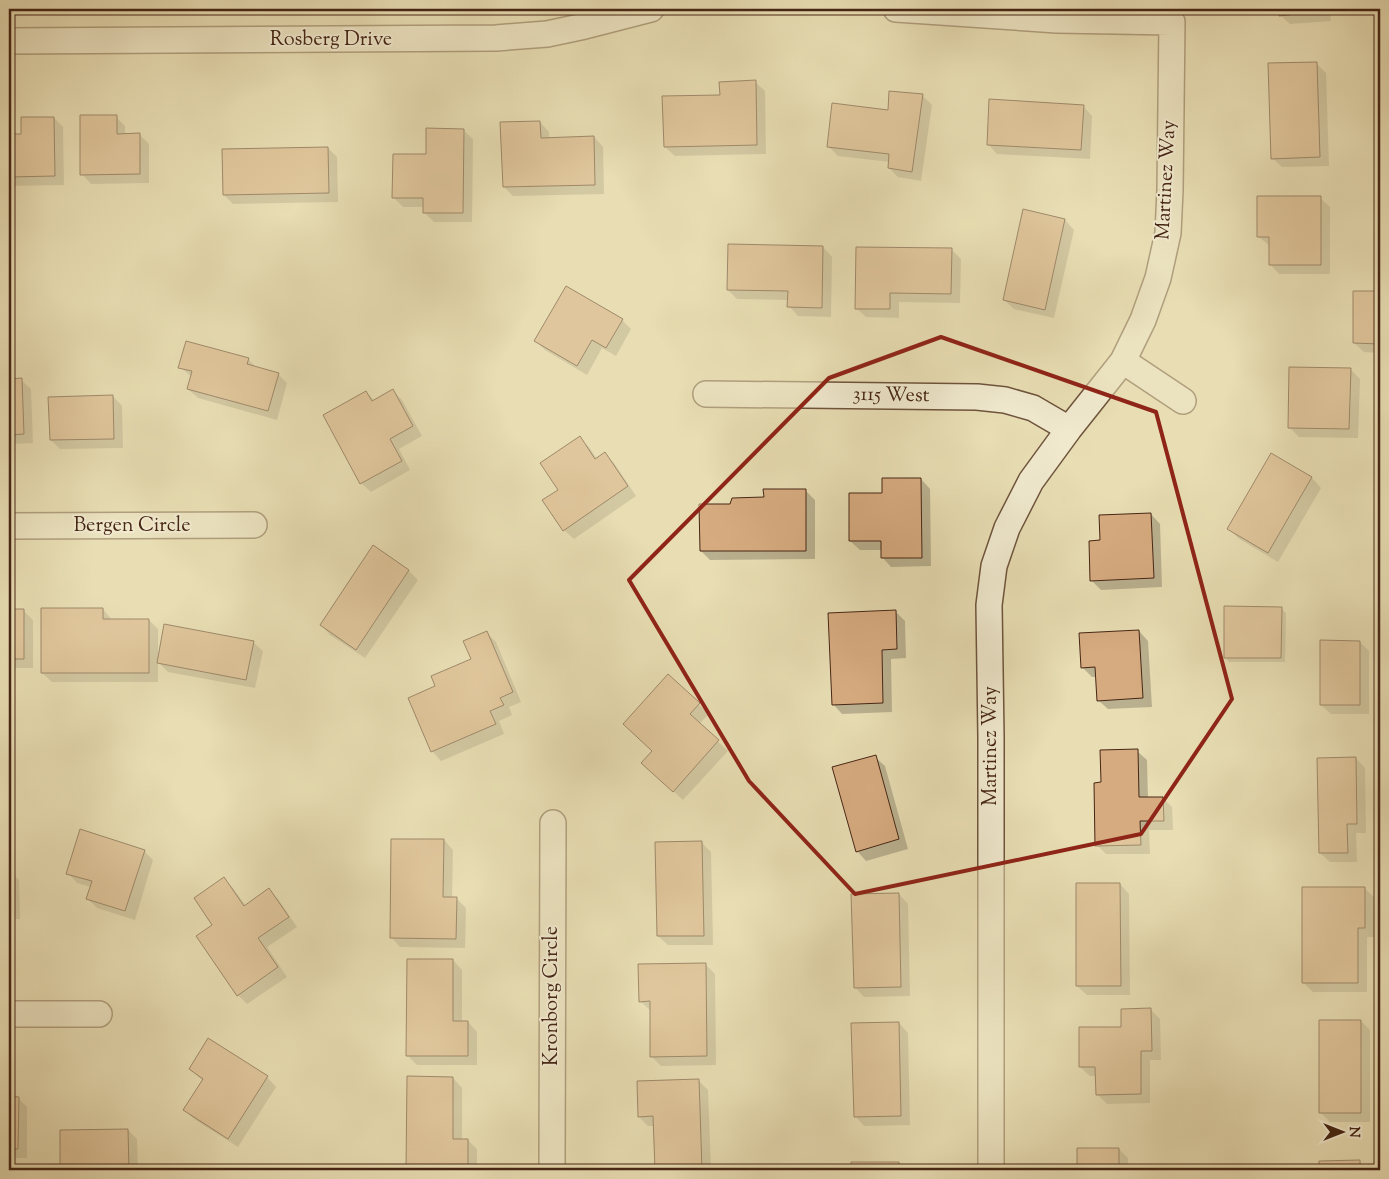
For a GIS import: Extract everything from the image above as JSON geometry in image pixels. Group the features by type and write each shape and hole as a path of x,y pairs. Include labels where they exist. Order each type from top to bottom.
{"street":[{"name":"Rosberg Drive","path":"9,41 496,38 547,34 651,9"},
{"name":"Martinez Way","path":"896,9 1057,20 1172,22 1168,233 1158,278 1143,320 1123,361 1031,481 1006,528 994,566 989,605 991,737 991,1170"},
{"path":"1123,361 1183,401"},
{"name":"3115 West","path":"706,394 977,397 1006,400 1034,408 1069,429"},
{"name":"Bergen Circle","path":"9,526 254,526"},
{"name":"Kronborg Circle","path":"552,1170 553,822"},
{"path":"9,1014 99,1014"}],"highlighted area":[{"path":"941,337 1156,412 1232,699 1141,834 855,894 749,781 629,580 829,378"}],"building":[{"path":"1278,9 1322,9 1322,11 1279,16"},
{"path":"1317,62 1320,157 1271,159 1268,63"},
{"path":"756,80 757,145 664,147 662,96 720,95 719,82"},
{"path":"889,91 923,94 912,172 888,168 889,154 827,147 832,103 888,110"},
{"path":"989,99 1084,105 1081,150 987,145"},
{"path":"80,115 117,115 117,134 140,133 140,174 80,175"},
{"path":"21,117 54,117 55,176 9,177 9,134 21,134"},
{"path":"540,121 541,138 594,136 595,185 503,187 500,122"},
{"path":"426,128 464,129 463,213 423,213 423,198 392,198 393,154 426,154"},
{"path":"328,147 329,193 223,195 222,149"},
{"path":"1257,196 1321,196 1321,265 1269,265 1269,237 1257,237"},
{"path":"1023,209 1065,219 1045,310 1003,300"},
{"path":"728,244 823,246 822,308 787,307 788,291 727,290"},
{"path":"856,247 952,248 951,294 890,293 890,309 855,309"},
{"path":"566,286 623,319 606,348 592,340 577,366 534,341"},
{"path":"1353,291 1380,291 1380,344 1353,343"},
{"path":"186,341 249,358 247,364 279,373 268,411 187,389 192,371 178,368"},
{"path":"1289,367 1351,368 1349,429 1288,428"},
{"path":"22,378 24,434 9,435 9,379"},
{"path":"393,389 413,426 390,439 402,461 360,484 323,415 366,391 372,401"},
{"path":"113,395 114,439 50,440 48,397"},
{"path":"580,436 595,459 605,452 628,486 563,531 542,500 558,490 540,463"},
{"path":"1271,453 1312,477 1268,553 1227,529"},
{"path":"882,478 921,478 922,558 881,558 881,541 849,541 849,493 882,493"},
{"path":"763,489 806,489 806,551 700,551 699,504 730,504 732,498 764,497"},
{"path":"1151,513 1154,578 1090,581 1089,541 1100,540 1099,515"},
{"path":"373,545 409,570 356,650 320,625"},
{"path":"1224,606 1282,607 1281,658 1224,658"},
{"path":"41,608 103,608 103,619 149,619 149,673 41,673"},
{"path":"9,609 24,609 24,659 9,659"},
{"path":"896,610 897,649 882,650 883,703 832,705 828,613"},
{"path":"164,624 254,641 246,680 157,663"},
{"path":"1139,630 1143,698 1097,701 1095,667 1081,668 1079,633"},
{"path":"487,631 513,692 500,698 504,705 490,711 496,724 431,752 408,698 435,686 431,676 471,659 463,641"},
{"path":"1320,640 1360,641 1360,705 1320,705"},
{"path":"668,674 700,703 690,714 719,740 673,792 641,763 652,751 623,724"},
{"path":"1138,749 1139,797 1163,797 1164,821 1140,821 1141,845 1095,846 1094,783 1101,782 1100,750"},
{"path":"876,755 899,839 856,852 832,767"},
{"path":"1356,757 1357,824 1347,824 1348,853 1319,853 1317,758"},
{"path":"80,829 145,850 125,911 86,899 92,881 66,874"},
{"path":"391,839 444,839 443,897 457,897 456,939 390,938"},
{"path":"702,841 704,936 657,936 655,842"},
{"path":"10,869 11,910 9,910"},
{"path":"224,877 244,906 269,888 289,917 258,938 278,967 237,996 196,936 212,925 194,898"},
{"path":"1076,883 1120,883 1121,986 1076,986"},
{"path":"1302,887 1365,887 1365,928 1358,928 1358,983 1302,983"},
{"path":"899,893 901,987 854,988 851,894"},
{"path":"407,959 453,959 453,1021 468,1021 468,1056 406,1056"},
{"path":"706,963 707,1056 650,1057 650,1001 639,1002 638,964"},
{"path":"1151,1008 1152,1051 1141,1051 1141,1094 1096,1095 1095,1067 1079,1067 1079,1027 1121,1027 1121,1009"},
{"path":"1319,1020 1361,1020 1361,1113 1319,1113"},
{"path":"899,1022 901,1116 854,1117 851,1023"},
{"path":"208,1038 268,1076 228,1139 183,1110 203,1079 189,1069"},
{"path":"407,1076 453,1077 453,1139 468,1139 468,1170 406,1170"},
{"path":"699,1079 702,1170 655,1170 653,1116 638,1117 637,1081"},
{"path":"9,1096 19,1097 18,1149 9,1149"},
{"path":"128,1129 129,1170 60,1170 60,1130"},
{"path":"1077,1148 1119,1148 1119,1170 1077,1170"},
{"path":"1360,1160 1360,1170 1319,1170 1319,1161"},
{"path":"851,1162 899,1162 900,1170 852,1170"}]}
